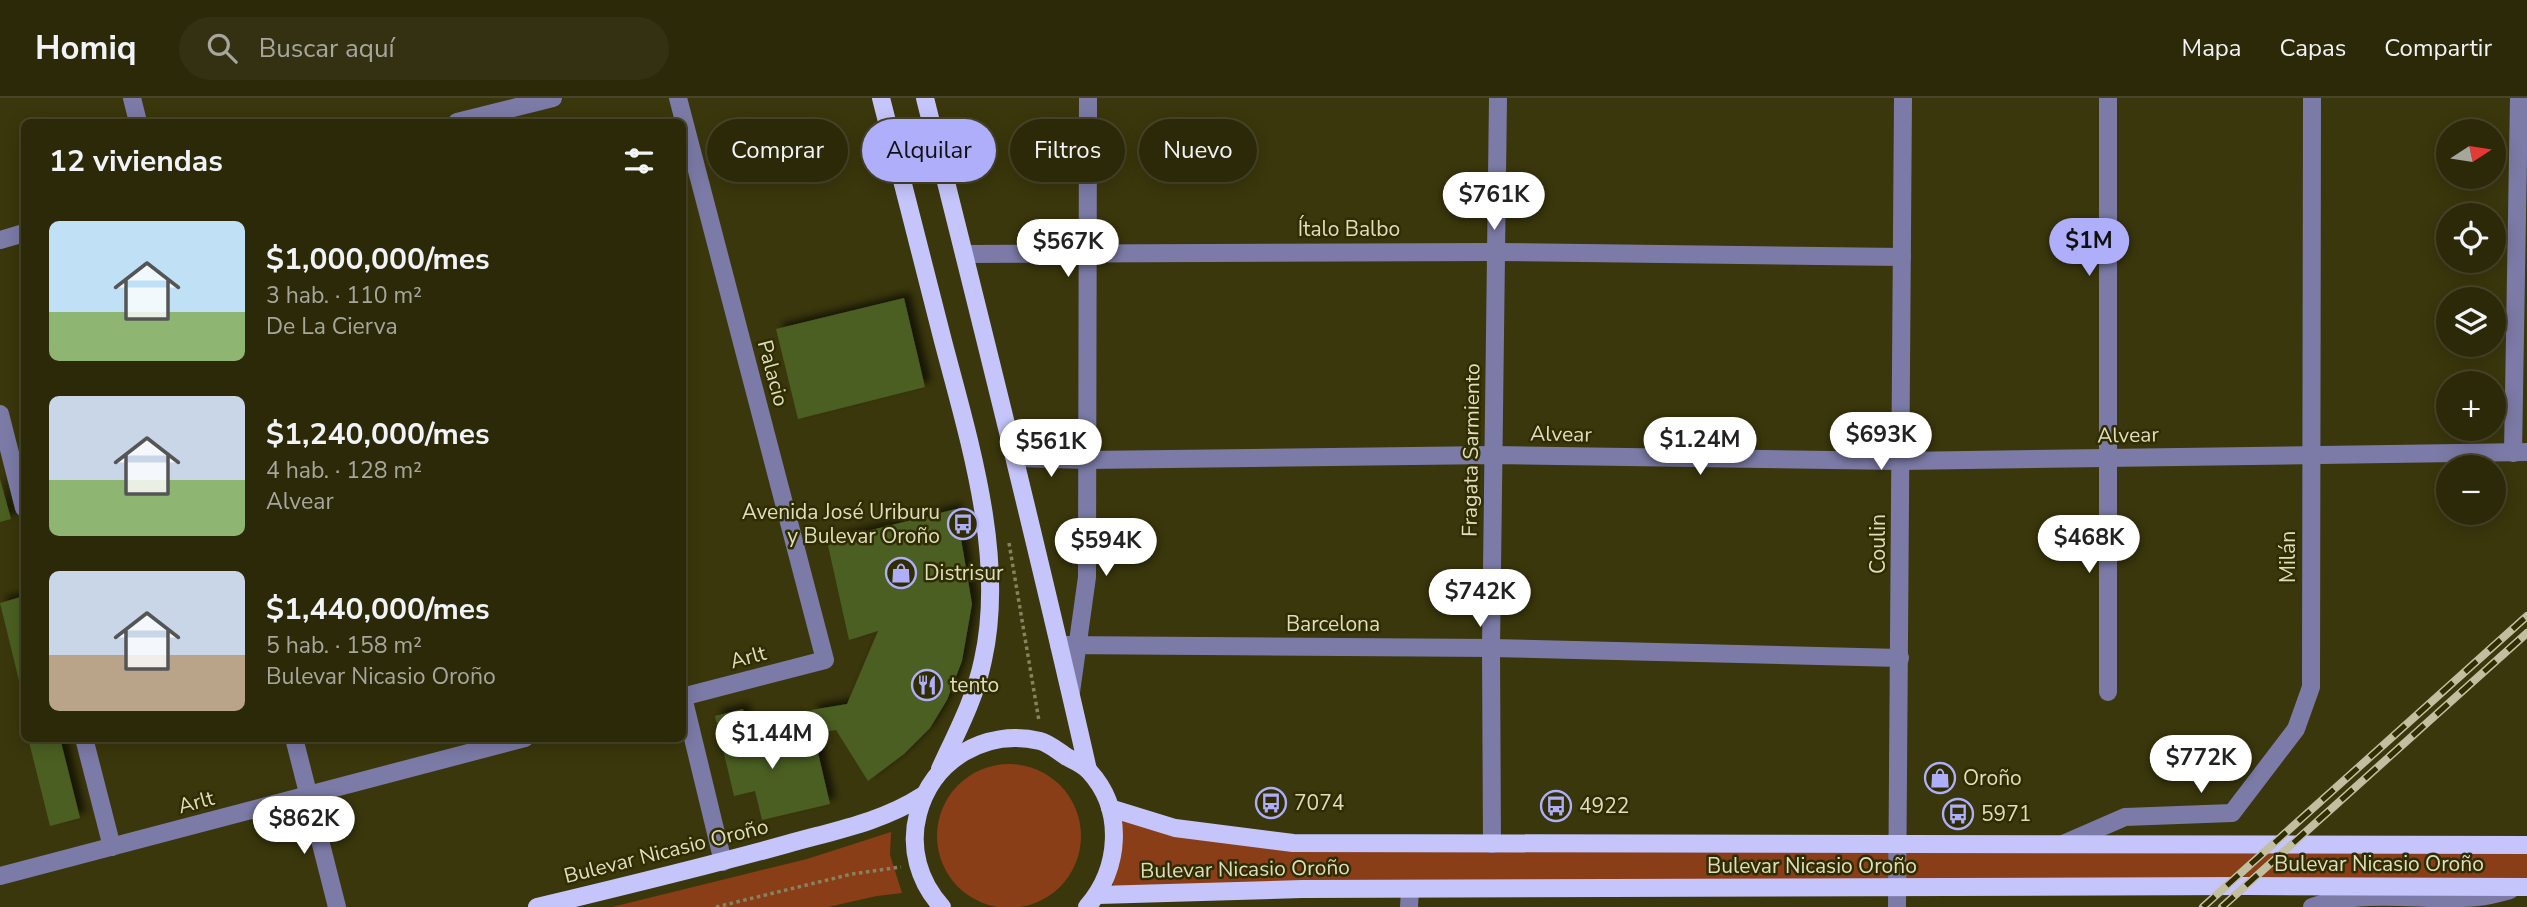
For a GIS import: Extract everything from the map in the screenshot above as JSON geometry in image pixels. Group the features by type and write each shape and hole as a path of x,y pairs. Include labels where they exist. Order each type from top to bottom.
{"main road":[{"path":"881,98 972,451 988,553 990,602 983,659 971,701 940,769 922,796 914,830 917,864 931,894 942,907"},
{"path":"925,98 1015,458 1068,645 1071,692 1088,770"},
{"path":"940,769 970,747 1005,737 1042,741 1088,770 1101,788 1110,808 1114,828 1114,848 1109,872 1092,901"},
{"name":"Bulevar Nicasio Oroño","path":"537,907 723,862 863,823 900,810 922,796"},
{"name":"Bulevar Nicasio Oroño","path":"1110,808 1175,828 1293,843 2527,845"},
{"path":"1109,872 1118,900"},
{"name":"Bulevar Nicasio Oroño","path":"1092,901 1221,891 1409,898 1898,888 2524,887"},
{"path":"1193,907 1221,891"}],"street":[{"path":"132,98 137,119"},
{"path":"470,119 553,98"},
{"name":"Palacio","path":"678,98 683,119"},
{"path":"1068,645 1087,577 1088,98"},
{"name":"Fragata Sarmiento","path":"1492,844 1491,648 1498,98"},
{"name":"Coulin","path":"1897,907 1903,98"},
{"path":"2108,98 2108,692"},
{"name":"Milán","path":"2059,846 2126,817 2232,813 2296,729 2311,687 2312,98"},
{"path":"2519,98 2520,453"},
{"name":"Palacio","path":"686,129 825,660"},
{"path":"0,240 21,234"},
{"name":"Ítalo Balbo","path":"964,254 1498,252 1902,257"},
{"path":"0,414 21,496"},
{"name":"Alvear","path":"1015,458 1088,460 1494,456 1901,461 2520,453"},
{"name":"Barcelona","path":"1068,645 1491,648 1900,658"},
{"name":"Arlt","path":"686,696 825,660"},
{"path":"686,709 723,862"},
{"path":"85,742 112,847"},
{"path":"295,742 337,907"},
{"name":"Arlt","path":"0,876 308,796 480,744"},
{"path":"2312,907 2336,899 2374,896 2479,897 2524,887"}],"path":[{"path":"716,907 852,874 917,864"}],"shaded area":[{"path":"1009,764 1036,770 1060,785 1075,809 1081,836 1075,863 1060,887 1036,902 1009,908 982,902 958,887 943,863 937,836 943,809 958,785 982,770"},
{"path":"1110,808 1293,843 2527,845 2527,887 1116,894 1109,872"},
{"path":"891,832 890,855 902,893 828,907 612,907 807,859"}],"building":[{"path":"904,298 925,387 798,419 776,329"},
{"path":"0,479 11,519 0,522"},
{"path":"956,509 972,604 962,661 947,700 930,728 904,754 868,781 836,730 817,733 811,710 847,704 878,631 849,640 827,541"},
{"path":"21,597 21,689 0,603"},
{"path":"743,709 753,754 815,740 830,804 762,820 755,791 734,796 715,716"},
{"path":"29,742 61,742 80,818 50,826"}],"railway":[{"path":"2203,907 2527,616"},
{"path":"2222,907 2527,633"}],"place":[{"name":"Avenida José Uriburu y Bulevar Oroño","path":"963,524"},
{"name":"Distrisur","path":"901,573"},
{"name":"tento","path":"927,685"},
{"name":"Oroño","path":"1940,778"},
{"name":"7074","path":"1271,803"},
{"name":"4922","path":"1556,806"},
{"name":"5971","path":"1958,814"}]}
